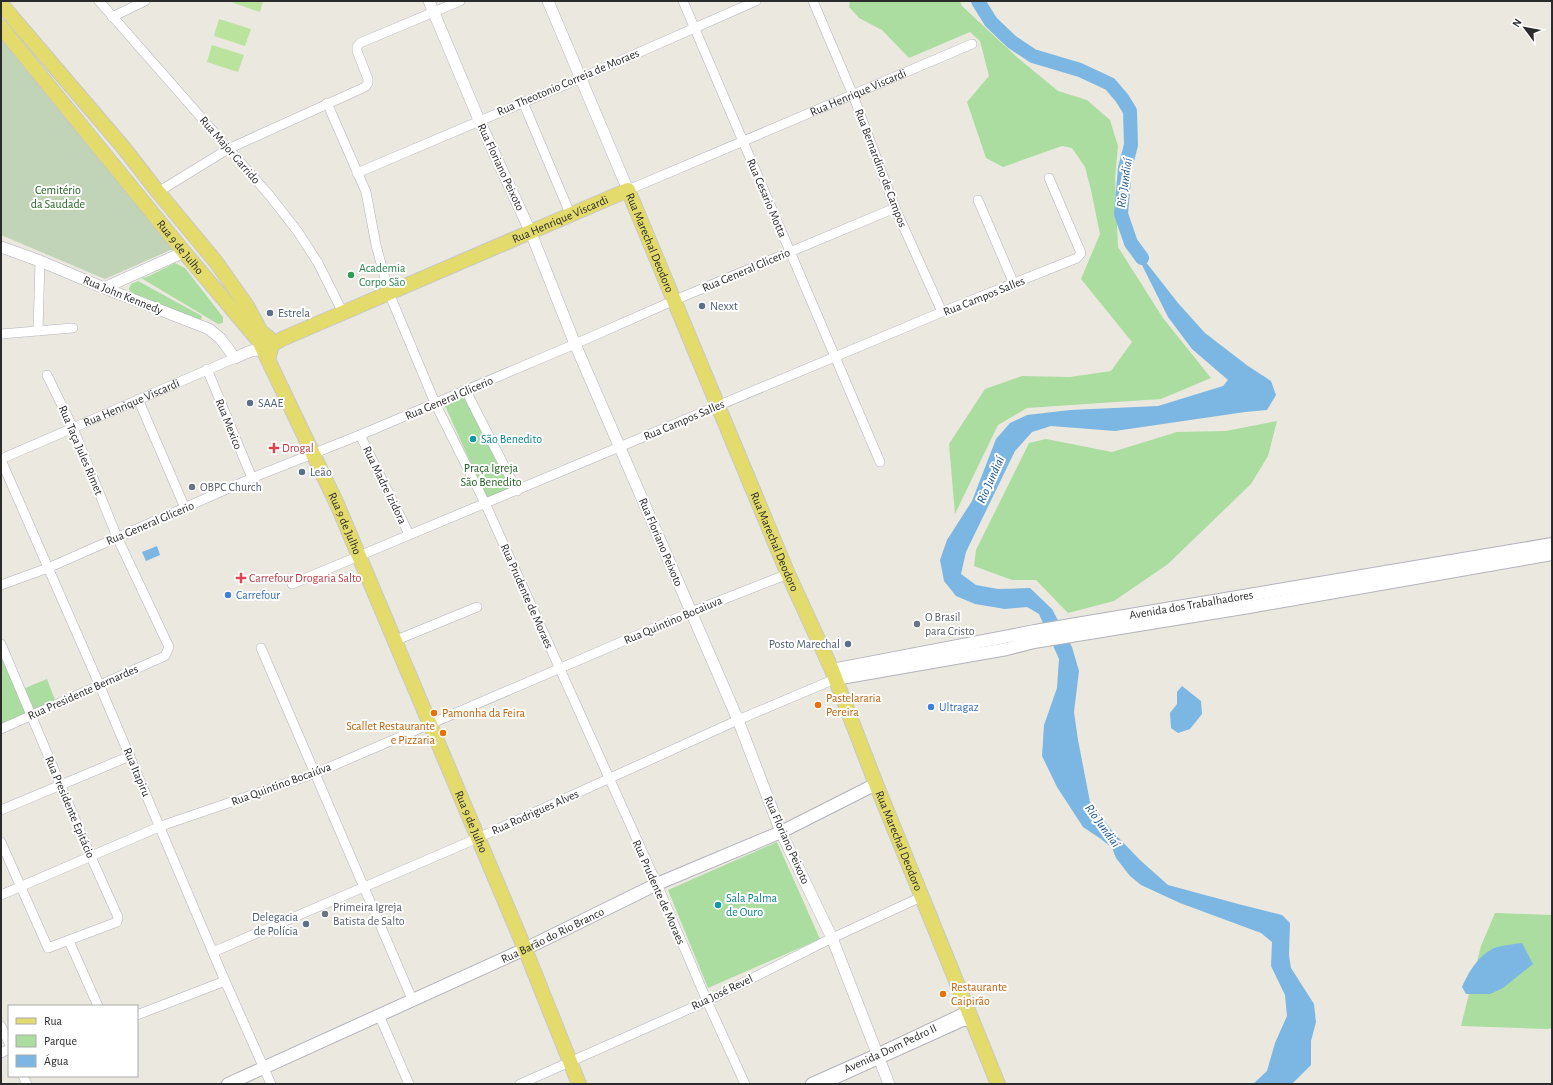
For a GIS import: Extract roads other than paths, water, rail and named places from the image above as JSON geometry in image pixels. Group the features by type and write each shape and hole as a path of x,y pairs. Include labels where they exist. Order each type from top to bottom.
{"main road":[{"name":"Rua 9 de Julho","path":"1,4 123,147 241,295 260,347 337,504 525,949 579,1084"},
{"name":"Rua 9 de Julho","path":"1,27 260,347"},
{"name":"Rua Henrique Viscardi","path":"282,339 571,216 628,190"},
{"name":"Rua Marechal Deodoro","path":"628,190 719,405 788,574 833,675 921,897 998,1084"},
{"path":"184,252 197,252 202,255 226,286 241,295"},
{"name":"Rua 9 de Julho","path":"260,347 270,339 282,339"},
{"path":"260,347 272,345 282,339"},
{"name":"Avenida dos Trabalhadores","path":"1084,629 1552,544"},
{"name":"Avenida dos Trabalhadores","path":"833,675 1007,649 1035,637 1552,554"},
{"name":"Rua Barão do Rio Branco","path":"228,1084 412,999 525,949 657,884 781,832 876,784"},
{"name":"Avenida Dom Pedro II","path":"812,1084 878,1058 970,1017"}],"street":[{"name":"Rua Major Garrido","path":"99,1 270,196 298,232 318,263 344,313"},
{"path":"112,17 145,1"},
{"name":"Rua Floriano Peixoto","path":"429,1 479,120 531,233 575,344 738,720 781,832 832,938 889,1084"},
{"path":"158,192 228,149 327,103 362,89 368,83 368,79 356,51 360,43 460,1"},
{"name":"Rua Marechal Deodoro","path":"548,1 628,190"},
{"name":"Rua Cesario Motta","path":"683,1 880,462"},
{"name":"Rua Theotonio Correia de Moraes","path":"357,173 581,78 756,1"},
{"name":"Rua Bernardino de Campos","path":"813,1 853,95 895,208 942,312"},
{"name":"Rua Henrique Viscardi","path":"628,190 972,44"},
{"path":"523,102 571,216"},
{"name":"Rua Prudente de Moraes","path":"327,103 366,192 376,245 388,293 435,403 486,503 657,884 706,1001 745,1084"},
{"name":"Rua Campos Salles","path":"292,584 621,448 719,405 835,358 942,312 1077,258 1081,253 1049,178"},
{"path":"978,200 1014,284"},
{"name":"Rua General Glicerio","path":"1,585 48,568 252,478 313,455 466,391 675,300 895,208"},
{"name":"Rua John Kennedy","path":"1,247 40,261 128,298 209,329 220,338 235,358"},
{"path":"104,288 184,252"},
{"path":"38,331 40,261"},
{"path":"128,298 124,285 129,277"},
{"path":"1,334 73,328"},
{"name":"Rua Henrique Viscardi","path":"1,460 260,347"},
{"name":"Rua Mexico","path":"207,370 252,478"},
{"name":"Rua Taça Jules Rimet","path":"47,375 73,428 117,537 169,647 165,656"},
{"path":"466,391 517,491"},
{"path":"138,399 185,508"},
{"name":"Rua Madre Izidora","path":"360,435 410,534"},
{"name":"Rua Itapiru","path":"1,460 100,684 161,826 212,952 271,1084"},
{"name":"Rua Quintino Bocaiuva","path":"559,668 691,612 788,574"},
{"path":"394,641 477,607"},
{"name":"Rua Presidente Epitácio","path":"1,644 60,785 118,917 117,922 69,941"},
{"path":"262,648 412,999"},
{"name":"Rua Presidente Bernardes","path":"1,729 165,656"},
{"name":"Rua Quintino Bocaiúva","path":"1,894 161,826 316,773 559,668"},
{"name":"Rua Rodrigues Alves","path":"212,952 478,838 610,779 833,675"},
{"path":"1,810 130,756"},
{"path":"1,842 48,948 69,941 98,1005"},
{"name":"Rua José Revel","path":"520,1084 706,1001 832,938 921,897"},
{"path":"138,1016 225,981"},
{"path":"379,1015 409,1084"},
{"path":"1,1026 8,1041"},
{"path":"828,1084 878,1058"}],"water":[{"path":"1131,243 1178,303 1205,333 1248,366 1271,381 1276,395 1267,410 1115,431 1051,426 1032,432 1015,451 966,552 961,574 976,585 998,589 1030,588 1052,609 1072,647 1079,671 1074,712 1090,802 1112,831 1140,860 1168,885 1282,915 1290,923 1289,955 1291,968 1314,1004 1316,1022 1311,1041 1311,1065 1292,1084 1253,1084 1267,1071 1275,1043 1287,1016 1285,995 1271,966 1272,942 1261,933 1180,903 1141,885 1130,876 1116,858 1112,848 1083,827 1057,787 1042,756 1044,725 1057,688 1059,659 1039,614 1027,607 1005,609 975,604 956,596 944,581 940,560 947,540 972,501 996,439 1010,423 1027,415 1070,410 1158,406 1223,386 1228,380 1192,349 1168,317"},
{"path":"157,546 160,555 146,561 142,552"},
{"path":"1182,686 1201,701 1202,714 1190,729 1178,733 1171,728 1170,713 1177,704 1177,692"},
{"path":"1522,943 1533,964 1503,988 1490,994 1466,994 1462,987 1468,975 1480,958 1497,947"}],"waterway":[{"name":"Rio Jundiaí","path":"978,1 991,22 1012,42 1033,56 1080,70 1110,84 1122,98 1130,111 1131,145 1125,168 1121,214 1131,243 1142,258"}],"place":[{"name":"Academia Corpo São","path":"351,275"},
{"name":"Nexxt","path":"702,306"},
{"name":"Estrela","path":"270,313"},
{"name":"SAAE","path":"250,403"},
{"name":"São Benedito","path":"473,439"},
{"name":"Drogal","path":"274,448"},
{"name":"Leão","path":"302,472"},
{"name":"OBPC Church","path":"192,487"},
{"name":"Carrefour Drogaria Salto","path":"241,578"},
{"name":"Carrefour","path":"228,595"},
{"name":"O Brasil para Cristo","path":"917,624"},
{"name":"Posto Marechal","path":"848,644"},
{"name":"Pastelararia Pereira","path":"818,705"},
{"name":"Ultragaz","path":"931,707"},
{"name":"Pamonha da Feira","path":"434,713"},
{"name":"Scallet Restaurante e Pizzaria","path":"443,733"},
{"name":"Sala Palma de Ouro","path":"718,905"},
{"name":"Primeira Igreja Batista de Salto","path":"325,914"},
{"name":"Delegacia de Polícia","path":"306,924"},
{"name":"Restaurante Caipirão","path":"943,994"}],"park label":[{"name":"Cemitério da Saudade","path":"58,197"},
{"name":"Praça Igreja São Benedito","path":"491,475"}]}
